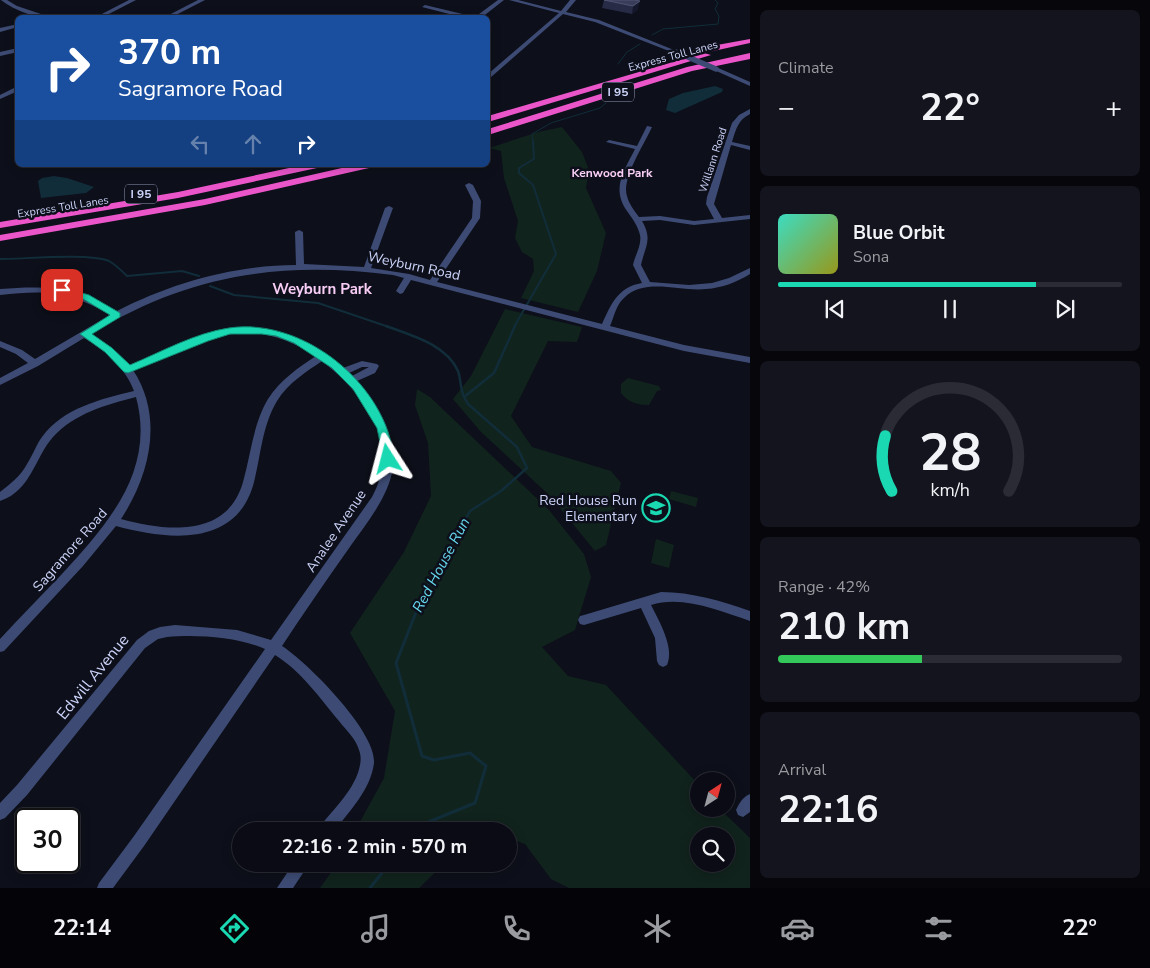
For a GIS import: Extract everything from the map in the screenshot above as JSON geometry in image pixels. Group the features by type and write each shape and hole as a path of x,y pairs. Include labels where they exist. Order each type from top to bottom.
{"highway":[{"name":"I 95","path":"490,110 673,57 750,41"},
{"name":"Express Toll Lanes","path":"490,118 680,62 750,48"},
{"name":"Express Toll Lanes","path":"490,123 679,66 750,48"},
{"name":"I 95","path":"490,131 690,70 750,56"},
{"name":"I 95","path":"0,216 148,192 272,167"},
{"name":"Express Toll Lanes","path":"0,225 178,195 309,167"},
{"name":"Express Toll Lanes","path":"0,230 172,201 327,167"},
{"name":"I 95","path":"0,238 205,202 360,167"}],"street":[{"path":"4,0 34,15"},
{"path":"102,15 133,0"},
{"path":"171,15 199,0"},
{"path":"480,15 501,0"},
{"path":"512,0 616,27 750,84"},
{"path":"490,75 563,12 573,0"},
{"path":"4,9 15,7"},
{"path":"425,7 462,15"},
{"path":"0,30 15,25"},
{"path":"0,54 15,51"},
{"path":"0,58 15,55"},
{"path":"0,97 15,90"},
{"name":"Willann Road","path":"719,220 713,212 710,202 736,121 750,111"},
{"path":"647,285 637,265 644,239 638,219 626,201 622,190 625,178 649,127"},
{"path":"609,142 639,148"},
{"path":"730,143 750,148"},
{"path":"433,282 476,218 477,201 469,185"},
{"path":"366,269 389,208"},
{"path":"638,219 660,218 694,223 750,217"},
{"path":"299,232 300,266"},
{"name":"Weyburn Road","path":"0,382 117,315 166,292 212,278 260,269 300,266 366,269 409,276 707,354 750,360"},
{"path":"605,328 615,304 621,296 631,289 647,285 709,286 746,278 750,270"},
{"path":"400,291 409,276"},
{"path":"0,292 41,288 62,290 86,297 117,315"},
{"name":"Analee Avenue","path":"104,888 140,841 372,505 386,476 388,451 382,427 363,394 352,380 323,356 285,336 262,331 238,330 209,336 128,370"},
{"name":"Sagramore Road","path":"0,647 92,549 114,521 129,498 141,467 146,432 140,393 128,370 109,350 85,334"},
{"path":"0,344 20,352 34,364"},
{"path":"114,521 148,530 179,532 205,529 224,519 238,506 245,493 264,418 272,401 282,386 323,356"},
{"path":"343,372 362,363 374,366 372,371 352,380"},
{"path":"0,497 22,479 44,441 64,422 93,407 140,393"},
{"path":"584,620 661,597 683,597 701,600 750,616"},
{"path":"644,602 661,638 663,661"},
{"name":"Edwill Avenue","path":"0,813 22,790 141,644 152,635 166,630 176,630 230,634 252,639 291,658 305,669 361,739 366,748 368,766 365,774 331,822"},
{"path":"284,888 296,872"}],"green space":[{"path":"562,127 582,152 589,170 586,188 606,233 597,271 578,312 521,298 534,271 533,259 522,252 515,238 518,221 504,178 501,151 490,148 538,132"},
{"path":"505,309 582,327 577,342 548,341 511,416 532,447 611,471 621,483 606,545 595,551 550,496 480,431 453,399 471,376"},
{"path":"628,378 659,386 661,390 657,391 649,405 633,402 621,393 621,384"},
{"path":"417,389 430,397 549,510 584,554 591,577 575,630 542,647 568,676 606,685 690,775 690,818 729,818 750,838 750,888 569,888 551,879 525,844 517,841 517,822 360,822 384,778 395,711 350,633 404,552 431,496 428,443 415,405"},
{"path":"671,491 698,498 696,507 669,499"},
{"path":"656,539 674,545 669,568 651,563"},
{"path":"331,872 436,872 419,888 320,888"}],"water":[{"path":"715,86 723,89 722,92 675,113 666,110 669,99 683,93"},
{"path":"54,176 67,178 94,187 86,193 41,198 38,181 42,178"}],"building":[{"path":"604,0 634,0 640,1 633,6"}],"waterway":[{"name":"Red House Run","path":"652,35 663,29 718,24 719,16 715,9 718,3 715,0"},
{"name":"Red House Run","path":"618,64 627,52 640,44"},
{"name":"Red House Run","path":"533,142 532,134 551,123 600,108 606,103"},
{"name":"Red House Run","path":"514,327 556,254 533,185 519,173 519,168 534,159 533,141"},
{"path":"0,259 87,257 109,261 127,276 182,271 199,276"},
{"path":"210,286 234,295 318,303 389,327"},
{"path":"386,326 416,337 445,354 458,371 464,397"},
{"name":"Red House Run","path":"464,397 494,373 515,326"},
{"name":"Red House Run","path":"436,570 470,511 501,491 527,468 517,447 468,404 464,397"},
{"name":"Red House Run","path":"428,822 475,803 486,766 470,753 434,760 422,756 396,663 424,592 437,569"},
{"name":"Red House Run","path":"370,888 383,872"}],"place":[{"name":"Red House Run Elementary","path":"656,508"}],"district":[{"name":"Kenwood Park","path":"612,173"},
{"name":"Weyburn Park","path":"322,289"}],"route":[{"path":"62,290 86,297 117,315 85,334 109,350 128,370 222,332 246,330 278,333 306,345 343,372 363,394 382,427 387,444 388,459"}]}
